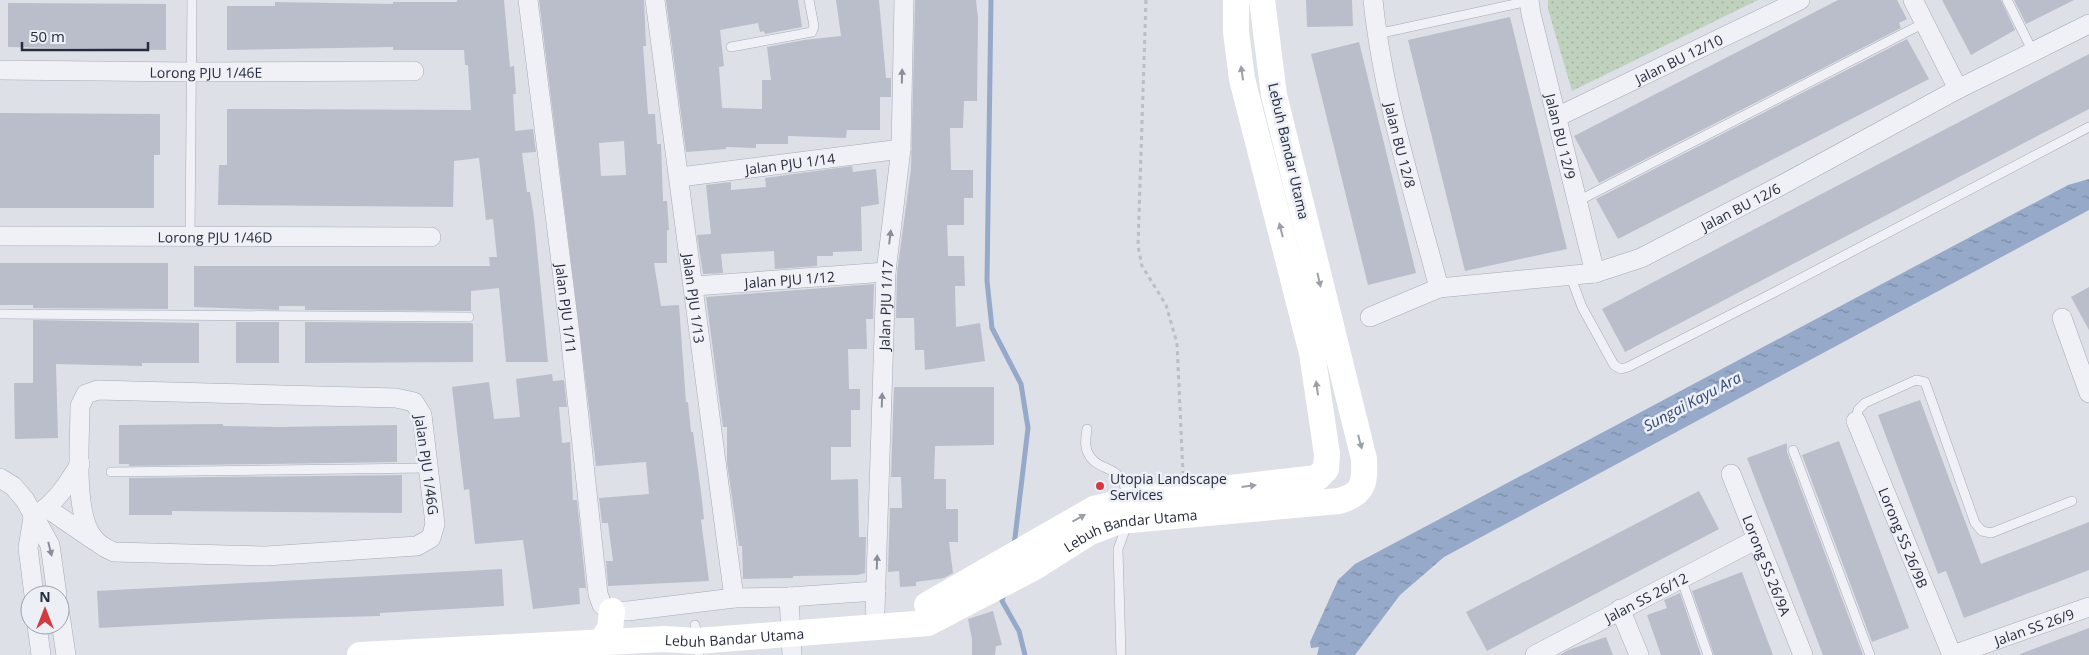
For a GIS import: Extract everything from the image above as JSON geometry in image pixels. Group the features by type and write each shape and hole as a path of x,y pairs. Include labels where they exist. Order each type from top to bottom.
{"main road":[{"name":"Lebuh Bandar Utama","path":"1184,504 1338,501 1351,497 1358,491 1365,474 1364,459 1323,348 1242,79 1236,32 1236,0"},
{"name":"Lebuh Bandar Utama","path":"600,649 664,639 685,626 697,640 790,626 928,623 957,597 998,574 1036,541 1094,509 1127,511 1184,504 1317,478 1322,474 1326,469 1327,454 1323,348 1274,95 1262,0"},
{"name":"Lebuh Bandar Utama","path":"998,574 1033,568 1090,532 1119,521 1127,511"},
{"name":"Lebuh Bandar Utama","path":"790,626 876,601 926,605 957,597"},
{"path":"360,655 600,649 610,629 612,611"}],"street":[{"name":"Jalan PJU 1/11","path":"528,0 570,334 598,594 602,605 612,611"},
{"name":"Jalan PJU 1/13","path":"655,0 695,286 734,598"},
{"name":"Jalan PJU 1/17","path":"876,601 886,272 901,149 904,0"},
{"name":"Jalan BU 12/8","path":"1373,0 1377,34 1393,112 1440,288"},
{"name":"Jalan BU 12/10","path":"1557,117 1800,0"},
{"path":"1913,0 1958,89"},
{"name":"Jalan BU 12/9","path":"1529,1 1595,272"},
{"name":"Jalan BU 12/6","path":"1370,318 1440,288 1595,272 1641,258 1778,187 1958,89 2089,24"},
{"name":"Lorong PJU 1/46E","path":"0,70 191,72 414,71"},
{"name":"Jalan PJU 1/14","path":"680,177 901,149"},
{"name":"Lorong PJU 1/46D","path":"0,236 430,237"},
{"name":"Jalan PJU 1/12","path":"695,286 886,272"},
{"path":"2062,318 2085,368 2089,393"},
{"name":"Jalan PJU 1/46G","path":"98,390 405,399 414,402 422,415 435,524 430,538 417,546 266,556 114,552 99,543 87,526 80,495 80,464 80,406 86,394 98,390"},
{"name":"Lorong SS 26/9B","path":"1856,421 1952,655"},
{"path":"33,585 28,548 40,513 64,488 80,464"},
{"name":"Lorong SS 26/9A","path":"1731,474 1803,655"},
{"path":"0,478 13,486 40,513 99,543"},
{"path":"40,513 50,545 56,585"},
{"name":"Jalan SS 26/12","path":"1535,655 1556,650 1620,609 1758,539"},
{"path":"612,611 734,598 790,626"},
{"name":"Jalan SS 26/9","path":"1952,655 2089,607"},
{"path":"1620,609 1639,655"},
{"path":"38,635 41,655"},
{"path":"63,635 66,655"}],"lane":[{"path":"190,237 192,0"},
{"path":"731,47 812,32 814,26 809,0"},
{"path":"2007,0 2033,52"},
{"path":"1377,34 1529,1"},
{"path":"1578,201 1924,23"},
{"path":"1570,275 1582,307 1614,365 1621,368 1774,293 2089,127"},
{"path":"0,314 470,318"},
{"path":"1856,421 1858,410 1865,402 1916,380 1925,382 1975,522 1982,531 1991,532 2072,501"},
{"path":"1087,429 1087,453 1092,460 1117,474 1123,481 1126,489 1127,511 1118,549 1121,655"},
{"path":"1793,450 1870,655"},
{"path":"111,472 428,468"},
{"path":"1681,578 1708,655"}],"path":[{"path":"1146,0 1138,246 1142,266 1166,306 1177,343 1184,504"}],"green space":[{"path":"1548,0 1758,0 1572,91 1548,9"}],"water":[{"name":"Sungai Kayu Ara","path":"2089,179 2089,210 1444,557 1400,595 1355,655 1317,655 1319,647 1311,648 1310,642 1338,580 1355,564 2068,185"}],"building":[{"path":"457,0 504,0 510,67 514,66 516,94 513,94 515,131 533,129 536,152 522,153 527,192 530,192 534,218 548,362 506,362 499,288 471,291 471,311 305,310 305,306 279,306 279,310 194,307 194,266 490,266 489,257 497,257 493,219 486,220 479,158 454,161 453,207 218,205 219,165 227,165 227,109 471,110 468,65 465,65 464,50 393,50 393,47 227,50 227,6 275,6 275,2 393,4 393,2 457,2"},
{"path":"539,0 644,0 646,46 643,46 648,114 655,114 657,144 661,144 663,201 667,201 669,230 667,230 667,263 654,263 661,306 679,305 686,402 688,402 691,432 693,432 701,492 704,519 701,520 709,581 608,586 606,561 613,561 608,523 602,523 599,498 649,494 646,462 596,466","holes":["624,141 626,175 601,176 599,143"]},
{"path":"666,0 798,0 802,27 765,34 764,31 760,32 758,23 720,30 724,66 719,67 722,108 762,109 762,80 771,80 767,47 841,36 836,0 879,0 886,78 891,78 891,97 880,97 880,130 847,130 846,138 788,136 788,144 756,144 756,148 726,147 726,149 686,152"},
{"path":"915,0 976,0 978,18 977,101 964,101 963,128 950,128 951,170 973,170 973,198 964,198 964,225 947,225 948,256 964,256 965,286 955,286 956,327 980,323 985,361 925,370 924,350 915,350 914,318 896,318 897,273 911,169"},
{"path":"1306,0 1352,0 1353,26 1307,27"},
{"path":"1838,0 1897,0 1907,19 1899,23 1901,28 1599,183 1574,136"},
{"path":"1942,0 2001,0 2015,30 1971,55"},
{"path":"2014,0 2074,0 2026,24"},
{"path":"8,3 166,4 166,50 8,47"},
{"path":"1510,17 1567,249 1465,271 1408,40"},
{"path":"1907,39 1929,79 1618,239 1596,199"},
{"path":"1359,42 1416,273 1368,285 1311,54"},
{"path":"2089,54 2089,109 1625,352 1602,309"},
{"path":"0,113 160,114 160,155 154,155 154,208 0,208"},
{"path":"852,166 853,172 876,169 879,204 861,207 862,251 833,252 833,256 817,256 817,266 775,269 774,251 721,254 723,273 703,274 697,235 711,234 706,185 731,182 731,190 766,187 765,178"},
{"path":"0,263 168,263 168,309 33,308 33,305 0,305"},
{"path":"874,284 873,319 866,319 867,349 848,349 849,389 860,389 860,410 851,410 851,447 831,447 831,480 858,479 859,537 866,537 865,573 857,575 743,579 742,546 739,546 727,463 727,427 723,427 706,297"},
{"path":"2089,287 2089,330 2071,297"},
{"path":"33,320 199,323 199,363 142,363 142,366 56,364 58,438 15,439 14,383 33,383"},
{"path":"236,322 279,322 279,363 236,363"},
{"path":"305,322 471,323 473,324 473,362 305,363"},
{"path":"552,374 553,381 564,380 567,407 559,407 562,443 570,442 573,500 577,500 586,588 579,588 580,604 533,609 523,540 475,544 469,489 464,490 452,387 489,382 494,419 520,417 516,379"},
{"path":"894,387 994,387 994,445 935,446 934,479 946,479 946,509 958,509 958,542 949,542 953,573 944,578 916,582 916,586 900,587 899,571 888,572 890,508 902,508 901,477 891,477"},
{"path":"1920,400 1981,564 2089,522 2089,570 1964,618 1946,571 1938,574 1878,415"},
{"path":"223,424 223,426 279,427 397,425 397,462 129,466 129,464 119,464 119,425"},
{"path":"1839,441 1909,628 1872,642 1802,455"},
{"path":"1787,443 1787,452 1863,655 1823,655 1747,458"},
{"path":"402,475 402,513 172,511 172,515 129,515 129,478"},
{"path":"1699,491 1719,529 1487,651 1466,612"},
{"path":"502,569 504,606 380,613 380,616 271,619 99,628 97,591"},
{"path":"1742,572 1773,655 1714,655 1692,591"},
{"path":"1680,593 1701,655 1661,655 1647,615 1667,608 1664,600"},
{"path":"993,611 1002,645 996,646 995,655 972,655 972,639 968,619"},
{"path":"2089,628 2089,655 2020,655 2020,654"},
{"path":"1606,637 1613,655 1560,655 1568,650"}],"waterway":[{"path":"991,0 987,281 992,328 1021,384 1028,428 1014,546"},
{"path":"1004,593 1002,601 1019,631 1025,655"}],"place":[{"name":"Utopia Landscape Services","path":"1100,486"}]}
